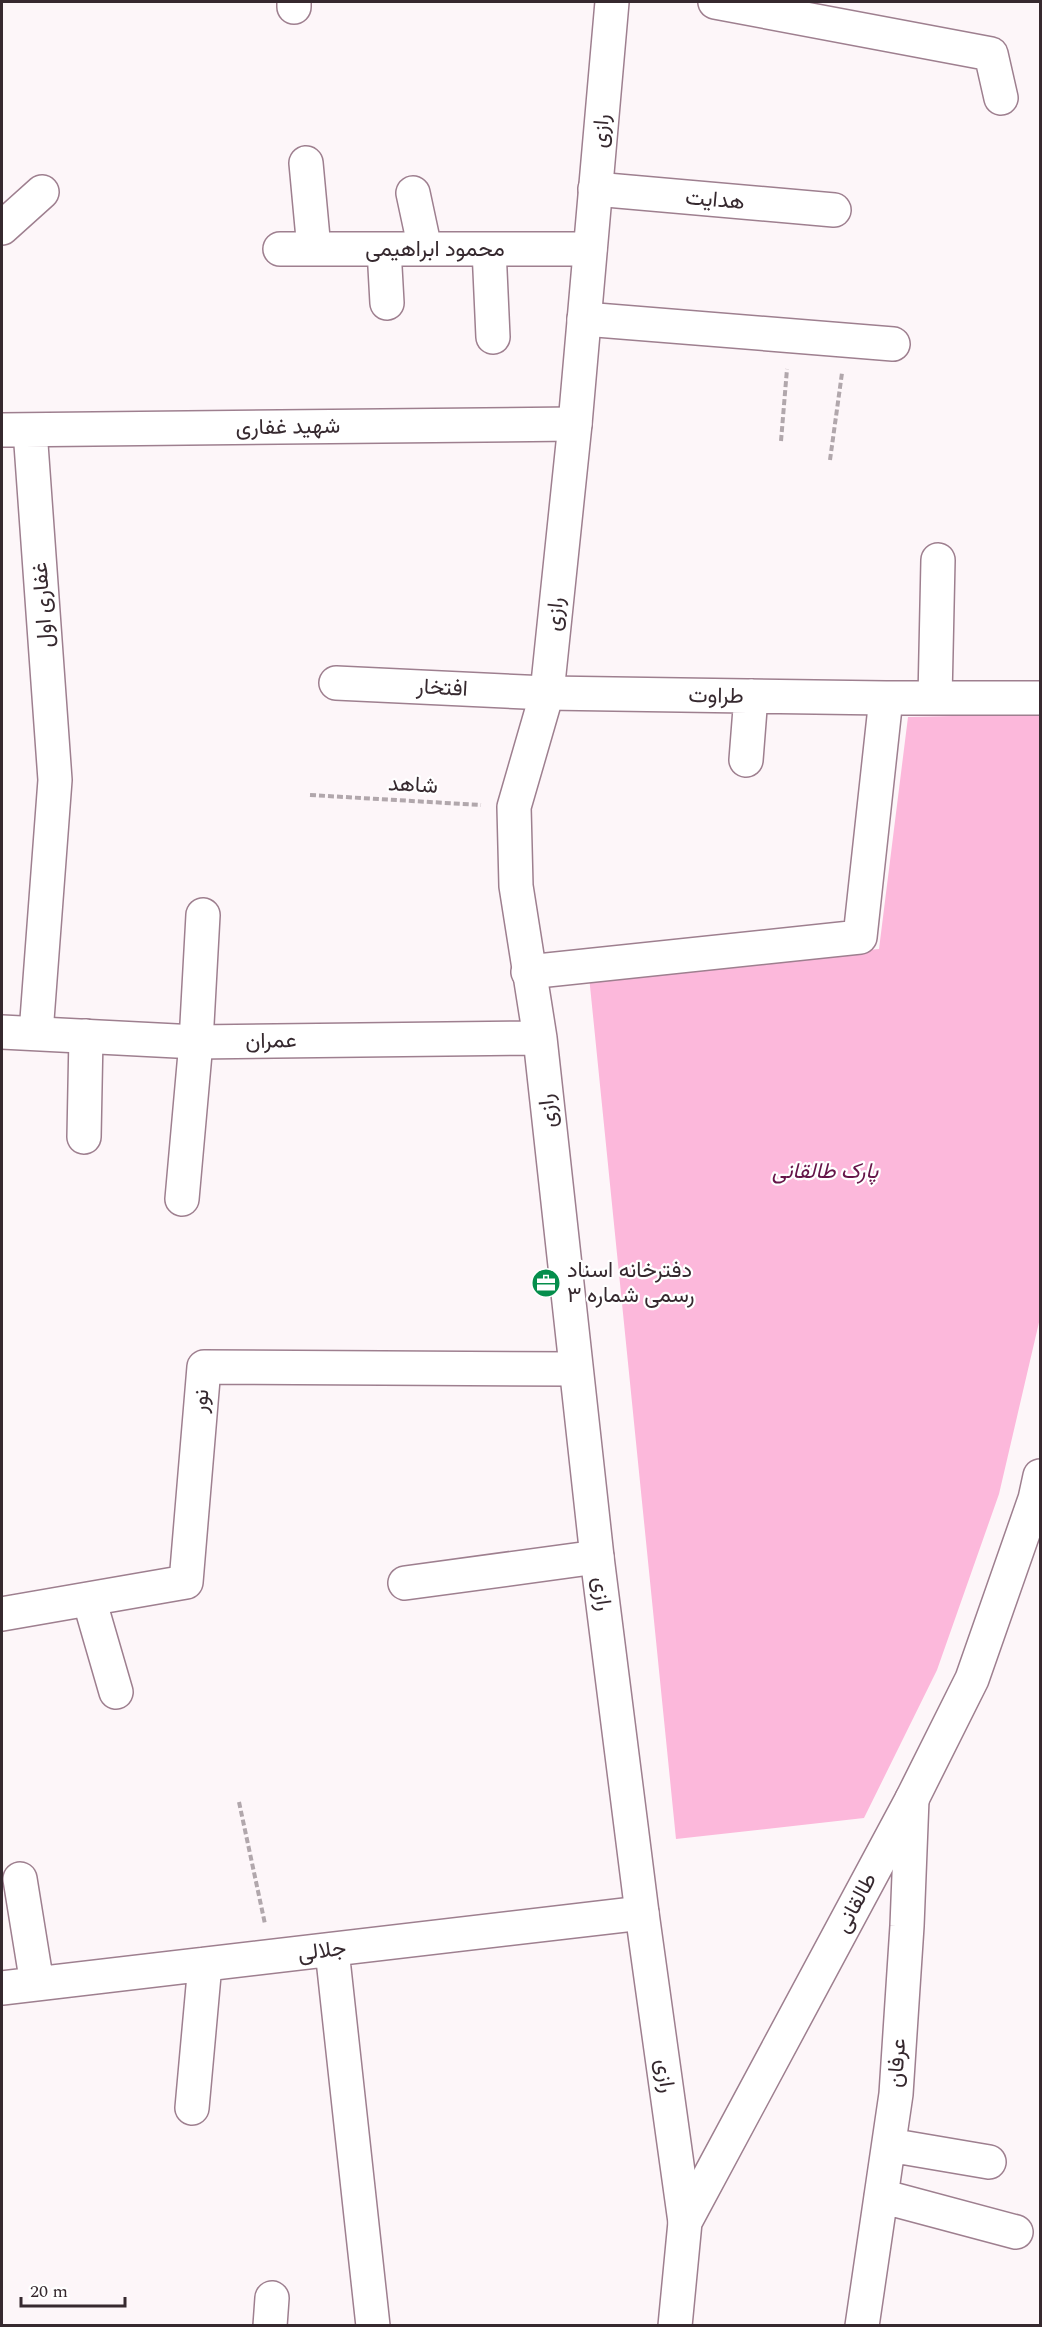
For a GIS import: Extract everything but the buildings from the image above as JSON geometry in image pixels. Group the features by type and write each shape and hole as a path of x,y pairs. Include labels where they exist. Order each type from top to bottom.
{"street":[{"name":"رازی","path":"612,2 575,424 547,693 514,807 516,886 540,1038 597,1557 642,1913 685,2222"},
{"path":"715,2 798,10 991,54 1001,98"},
{"path":"306,163 314,249"},
{"name":"هدایت","path":"596,189 834,210"},
{"path":"2,228 42,192"},
{"path":"413,193 425,249"},
{"name":"محمود ابراهیمی","path":"280,249 590,249"},
{"path":"384,249 387,303"},
{"path":"489,249 493,337"},
{"path":"584,319 893,344"},
{"name":"شهید غفاری","path":"16,430 575,424"},
{"name":"غفاری اول","path":"16,430 55,780 36,1033"},
{"path":"935,698 938,560"},
{"name":"افتخار","path":"336,683 547,693"},
{"name":"طراوت","path":"547,693 1041,698"},
{"path":"746,760 751,696"},
{"path":"528,972 860,937 886,698"},
{"path":"182,1199 196,1042 203,915"},
{"name":"عمران","path":"2,1032 196,1042 540,1038"},
{"path":"84,1137 86,1036"},
{"name":"نور","path":"2,1614 186,1582 204,1367 575,1369"},
{"name":"طالقانی","path":"675,2325 685,2222 912,1799 972,1678 1041,1476"},
{"path":"405,1583 597,1557"},
{"path":"89,1599 116,1692"},
{"name":"عرفان","path":"862,2325 896,2094 907,1926 912,1799"},
{"path":"20,1879 37,1984"},
{"name":"جلالی","path":"2,1988 642,1913"},
{"path":"332,1950 374,2323"},
{"path":"192,2108 205,1964"},
{"path":"888,2145 989,2162"},
{"path":"881,2196 1016,2232"}],"path":[{"path":"782,441 790,335"},
{"path":"830,460 847,340"},
{"name":"شاهد","path":"309,795 514,807"},
{"path":"238,1802 272,1957"}],"green space":[{"name":"پارک طالقانی","path":"1040,714 1040,1318 999,1494 937,1670 864,1818 676,1839 589,976 879,949 908,717"}],"place":[{"name":"دفترخانه اسناد رسمی شماره ۳","path":"546,1283"}]}
